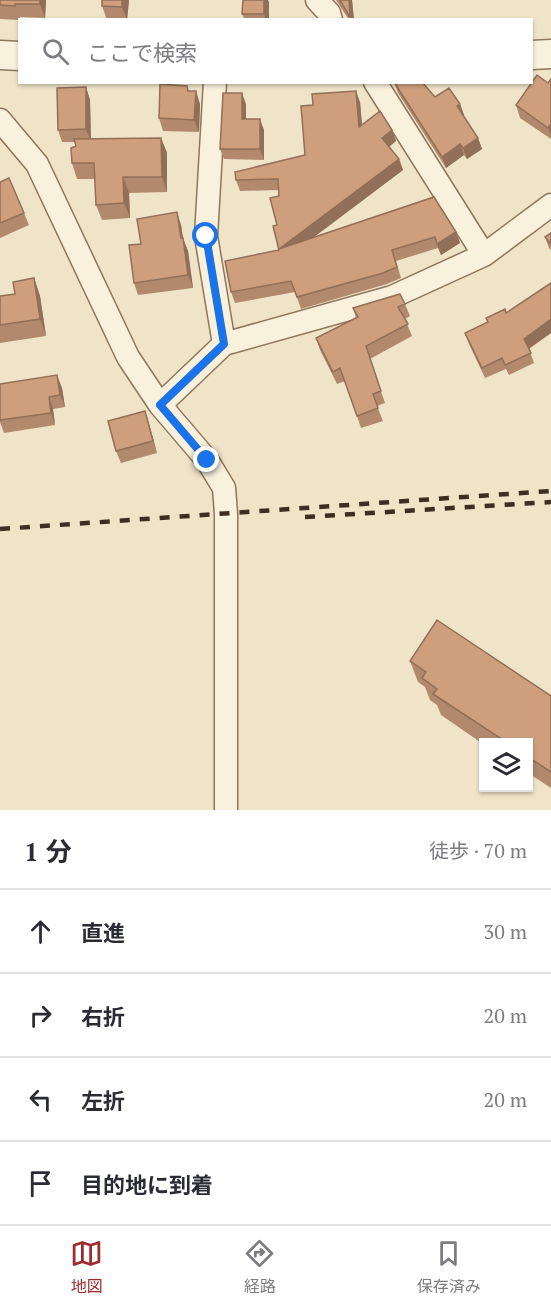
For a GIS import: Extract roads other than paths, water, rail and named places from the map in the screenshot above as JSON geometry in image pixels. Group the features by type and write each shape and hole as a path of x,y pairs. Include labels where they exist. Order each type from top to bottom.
{"street":[{"path":"317,0 329,13 330,18"},
{"path":"533,55 551,54"},
{"path":"0,55 18,56"},
{"path":"215,84 206,236 224,344"},
{"path":"376,84 484,255"},
{"path":"0,120 36,164 128,357 160,405 207,460 224,488 226,514 226,810"},
{"path":"160,405 224,344 392,297 484,255 551,206"}],"railway":[{"path":"0,529 551,491"},
{"path":"305,517 551,502"}]}
